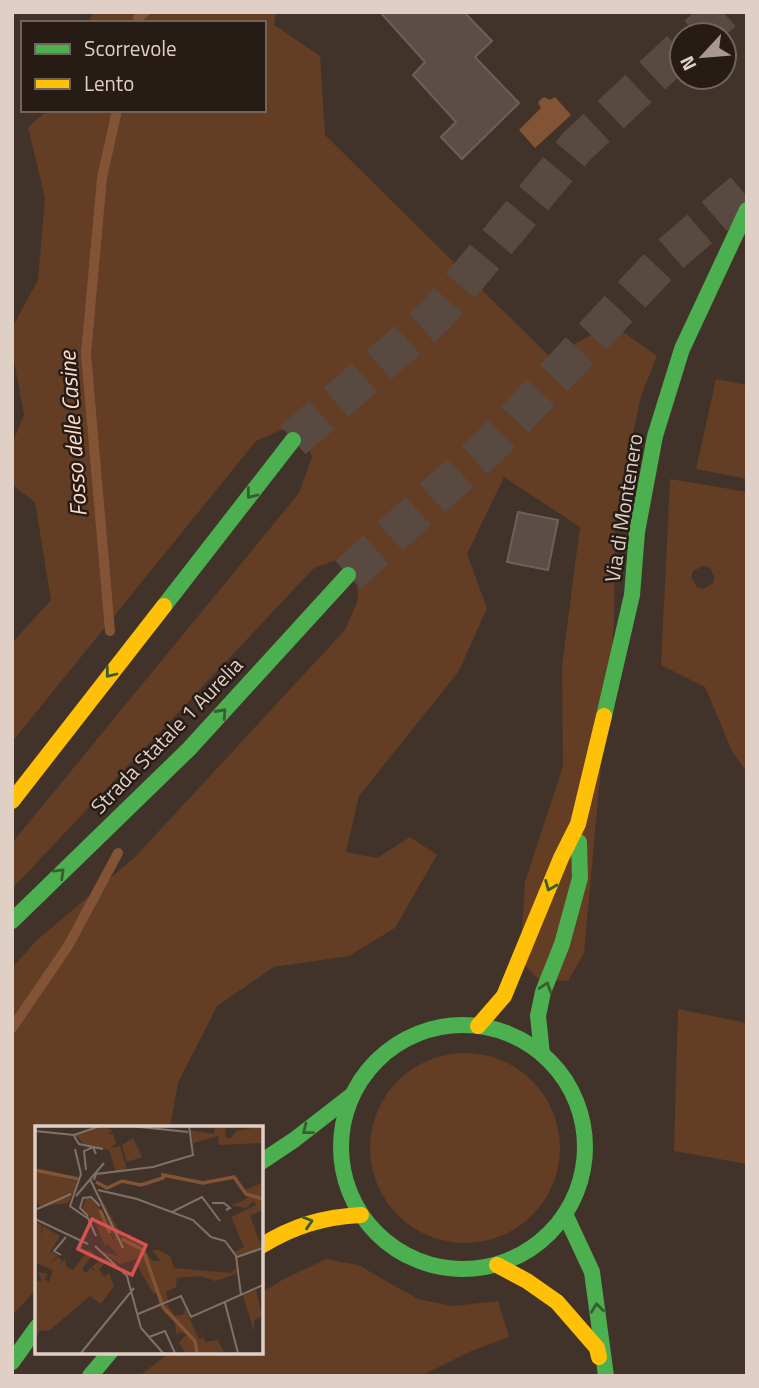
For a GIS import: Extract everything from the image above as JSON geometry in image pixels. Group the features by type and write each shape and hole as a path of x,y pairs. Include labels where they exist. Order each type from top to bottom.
{"main road":[{"name":"Via di Montenero","path":"478,1026 504,996 561,858 578,824 632,595 637,532 655,436 682,349 747,210"},
{"path":"12,801 293,440"},
{"name":"Strada Statale 1 Aurelia","path":"12,922 59,873 189,749 348,575"},
{"name":"Via di Montenero","path":"542,1054 538,1016 543,992 562,944 580,877 578,824"},
{"path":"448,1025 478,1026 512,1036 542,1054 559,1072 572,1093 581,1117 585,1142 577,1192 565,1214 547,1236 523,1253 496,1265 466,1269 436,1266 417,1259 382,1238 361,1215 348,1187 341,1156 343,1125 352,1095 369,1069 391,1048 418,1033 448,1025"},
{"path":"262,1162 352,1095"},
{"path":"565,1214 592,1272 605,1376"},
{"path":"262,1245 285,1230 308,1221 331,1216 361,1215"},
{"path":"496,1265 527,1280 557,1302 597,1348 605,1376"},
{"path":"12,1362 35,1330"},
{"path":"90,1376 109,1353"}],"shaded area":[{"path":"93,12 276,12 274,25 320,56 325,135 550,357 612,324 657,356 641,396 615,520 614,624 584,953 568,981 539,980 520,960 525,882 563,766 562,666 580,527 504,477 467,554 487,608 459,671 359,796 346,852 377,858 410,837 437,855 395,928 349,956 274,967 217,1006 178,1083 170,1126 35,1126 35,1290 12,1316 12,968 36,941 135,857 345,630 358,600 357,577 339,559 314,568 12,889 12,843 299,493 312,457 302,431 281,430 256,441 12,742 12,643 51,600 35,502 17,489 12,481 12,444 24,415 12,350 12,328 38,280 45,198 28,127 46,112 266,112 266,21 90,21"},
{"path":"544,97 550,100 555,97 571,115 535,148 519,130 541,108 538,102"},
{"path":"716,379 747,385 747,479 696,469"},
{"path":"670,479 747,492 747,773 732,751 705,687 661,665","holes":["703,566 709,567 715,577 713,583 703,589 697,587 691,577 693,571"]},
{"path":"678,1009 747,1023 747,1164 674,1151"},
{"path":"465,1053 501,1061 518,1069 532,1081 544,1095 552,1112 560,1148 552,1184 544,1201 532,1215 518,1227 501,1235 465,1243 429,1235 412,1227 398,1215 386,1201 378,1184 370,1148 378,1112 386,1095 398,1081 412,1069 429,1061"},
{"path":"326,1259 358,1265 418,1299 453,1306 498,1301 509,1337 469,1352 421,1376 139,1376 169,1353 262,1353 262,1292"}],"building":[{"path":"380,12 464,12 492,41 475,57 519,103 462,159 441,137 456,122 413,75 425,62"},
{"path":"518,512 558,520 548,570 507,562"}],"waterway":[{"name":"Fosso delle Casine","path":"137,21 145,12"},
{"name":"Fosso delle Casine","path":"110,631 86,354 102,178 117,112"},
{"name":"Fosso delle Casine","path":"12,1028 68,946 118,853"}],"tunnel":[{"path":"713,21 723,12"},
{"path":"293,440 435,316 578,145 668,61"},
{"path":"348,575 494,442 667,257 747,188"}],"traffic: fast":[{"path":"604,716 632,595 637,532 655,436 682,349 747,210"},
{"path":"164,606 293,440"},
{"path":"12,921 189,749 348,575"},
{"path":"542,1054 538,1016 543,992 562,944 580,878 579,842"},
{"path":"463,1025 510,1035 531,1046 549,1061 564,1079 575,1100 585,1147 575,1194 564,1215 549,1233 531,1248 510,1259 463,1269 416,1259 395,1248 377,1233 362,1215 351,1194 341,1147 351,1100 362,1079 377,1061 395,1046 416,1035 463,1025"},
{"path":"262,1161 352,1095"},
{"path":"565,1214 592,1272 606,1376"},
{"path":"12,1362 35,1330"},
{"path":"90,1376 109,1353"}],"traffic: slow":[{"path":"12,801 164,606"},
{"path":"478,1026 504,996 561,858 578,824 604,716"},
{"path":"262,1245 309,1224 361,1215"},
{"path":"497,1265 527,1281 557,1302 597,1348 599,1357"}]}
